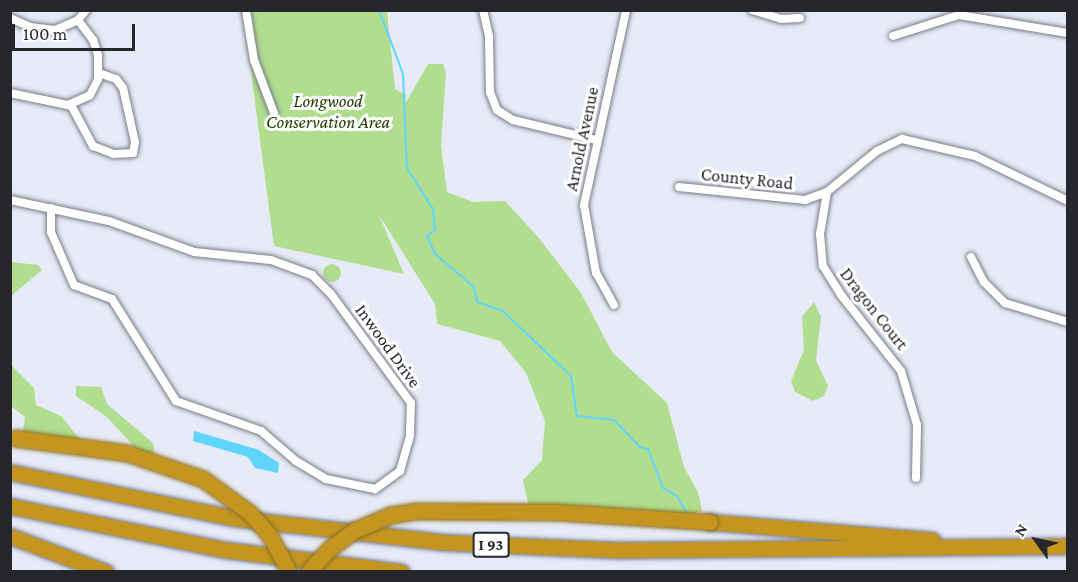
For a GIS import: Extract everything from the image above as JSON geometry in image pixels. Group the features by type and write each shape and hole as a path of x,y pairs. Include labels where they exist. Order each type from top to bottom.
{"highway":[{"path":"13,437 126,453 203,479 250,513 274,543 290,572"},
{"name":"I 93","path":"10,472 234,518 430,541 618,550 1068,546"},
{"path":"10,506 227,550 402,572"},
{"path":"308,572 328,550 355,531 391,515 417,511 545,512 711,522 904,535 977,547"},
{"path":"10,536 106,572"}],"street":[{"path":"10,18 46,30 78,20 86,10"},
{"path":"246,10 254,60 274,113"},
{"path":"483,10 489,27 490,92 497,110 513,120 596,140"},
{"name":"Arnold Avenue","path":"614,305 596,273 584,215 596,140 626,10"},
{"path":"752,10 780,19 800,18"},
{"path":"893,36 959,15 1068,33"},
{"path":"10,93 70,105 90,95 99,72 93,40 78,20"},
{"path":"70,105 93,146 114,154 133,153 135,142 123,88 116,79 99,72"},
{"name":"County Road","path":"679,187 795,200 827,192 885,145 911,139 975,156 1068,201"},
{"name":"Dragon Court","path":"827,192 820,234 824,266 901,371 917,425 916,478"},
{"name":"Inwood Drive","path":"10,200 51,208 117,223 194,252 286,263 316,278 411,403 410,436 400,471 375,489 326,479 305,468 251,426 176,401 112,299 81,289 72,282 51,232 51,208"},
{"path":"971,258 984,282 1005,303 1068,322"}],"green space":[{"name":"Longwood Conservation Area","path":"243,11 387,11 395,89 406,95 405,104 428,64 443,64 446,72 441,145 447,192 473,202 505,201 539,238 581,293 612,352 667,403 684,467 698,492 702,511 689,515 529,508 523,480 542,460 545,421 526,373 500,341 437,324 435,304 379,215 404,274 274,246"},
{"path":"11,262 38,265 42,270 11,296"},
{"path":"332,264 338,267 341,273 338,279 332,282 326,279 323,273 326,267"},
{"path":"814,302 821,317 816,360 828,386 824,396 813,401 795,392 791,381 804,350 802,317"},
{"path":"10,364 34,388 36,405 61,416 82,442 23,432 25,417 11,406"},
{"path":"76,386 101,387 107,404 153,443 155,453 139,452 107,417 76,396"}],"water":[{"path":"194,431 259,450 279,463 278,473 255,468 248,457 193,441"}],"waterway":[{"path":"379,10 403,74 407,168 433,209 435,230 427,236 435,254 474,287 477,302 503,311 571,376 577,416 614,420 640,447 648,449 663,488 677,496 688,514"}]}
